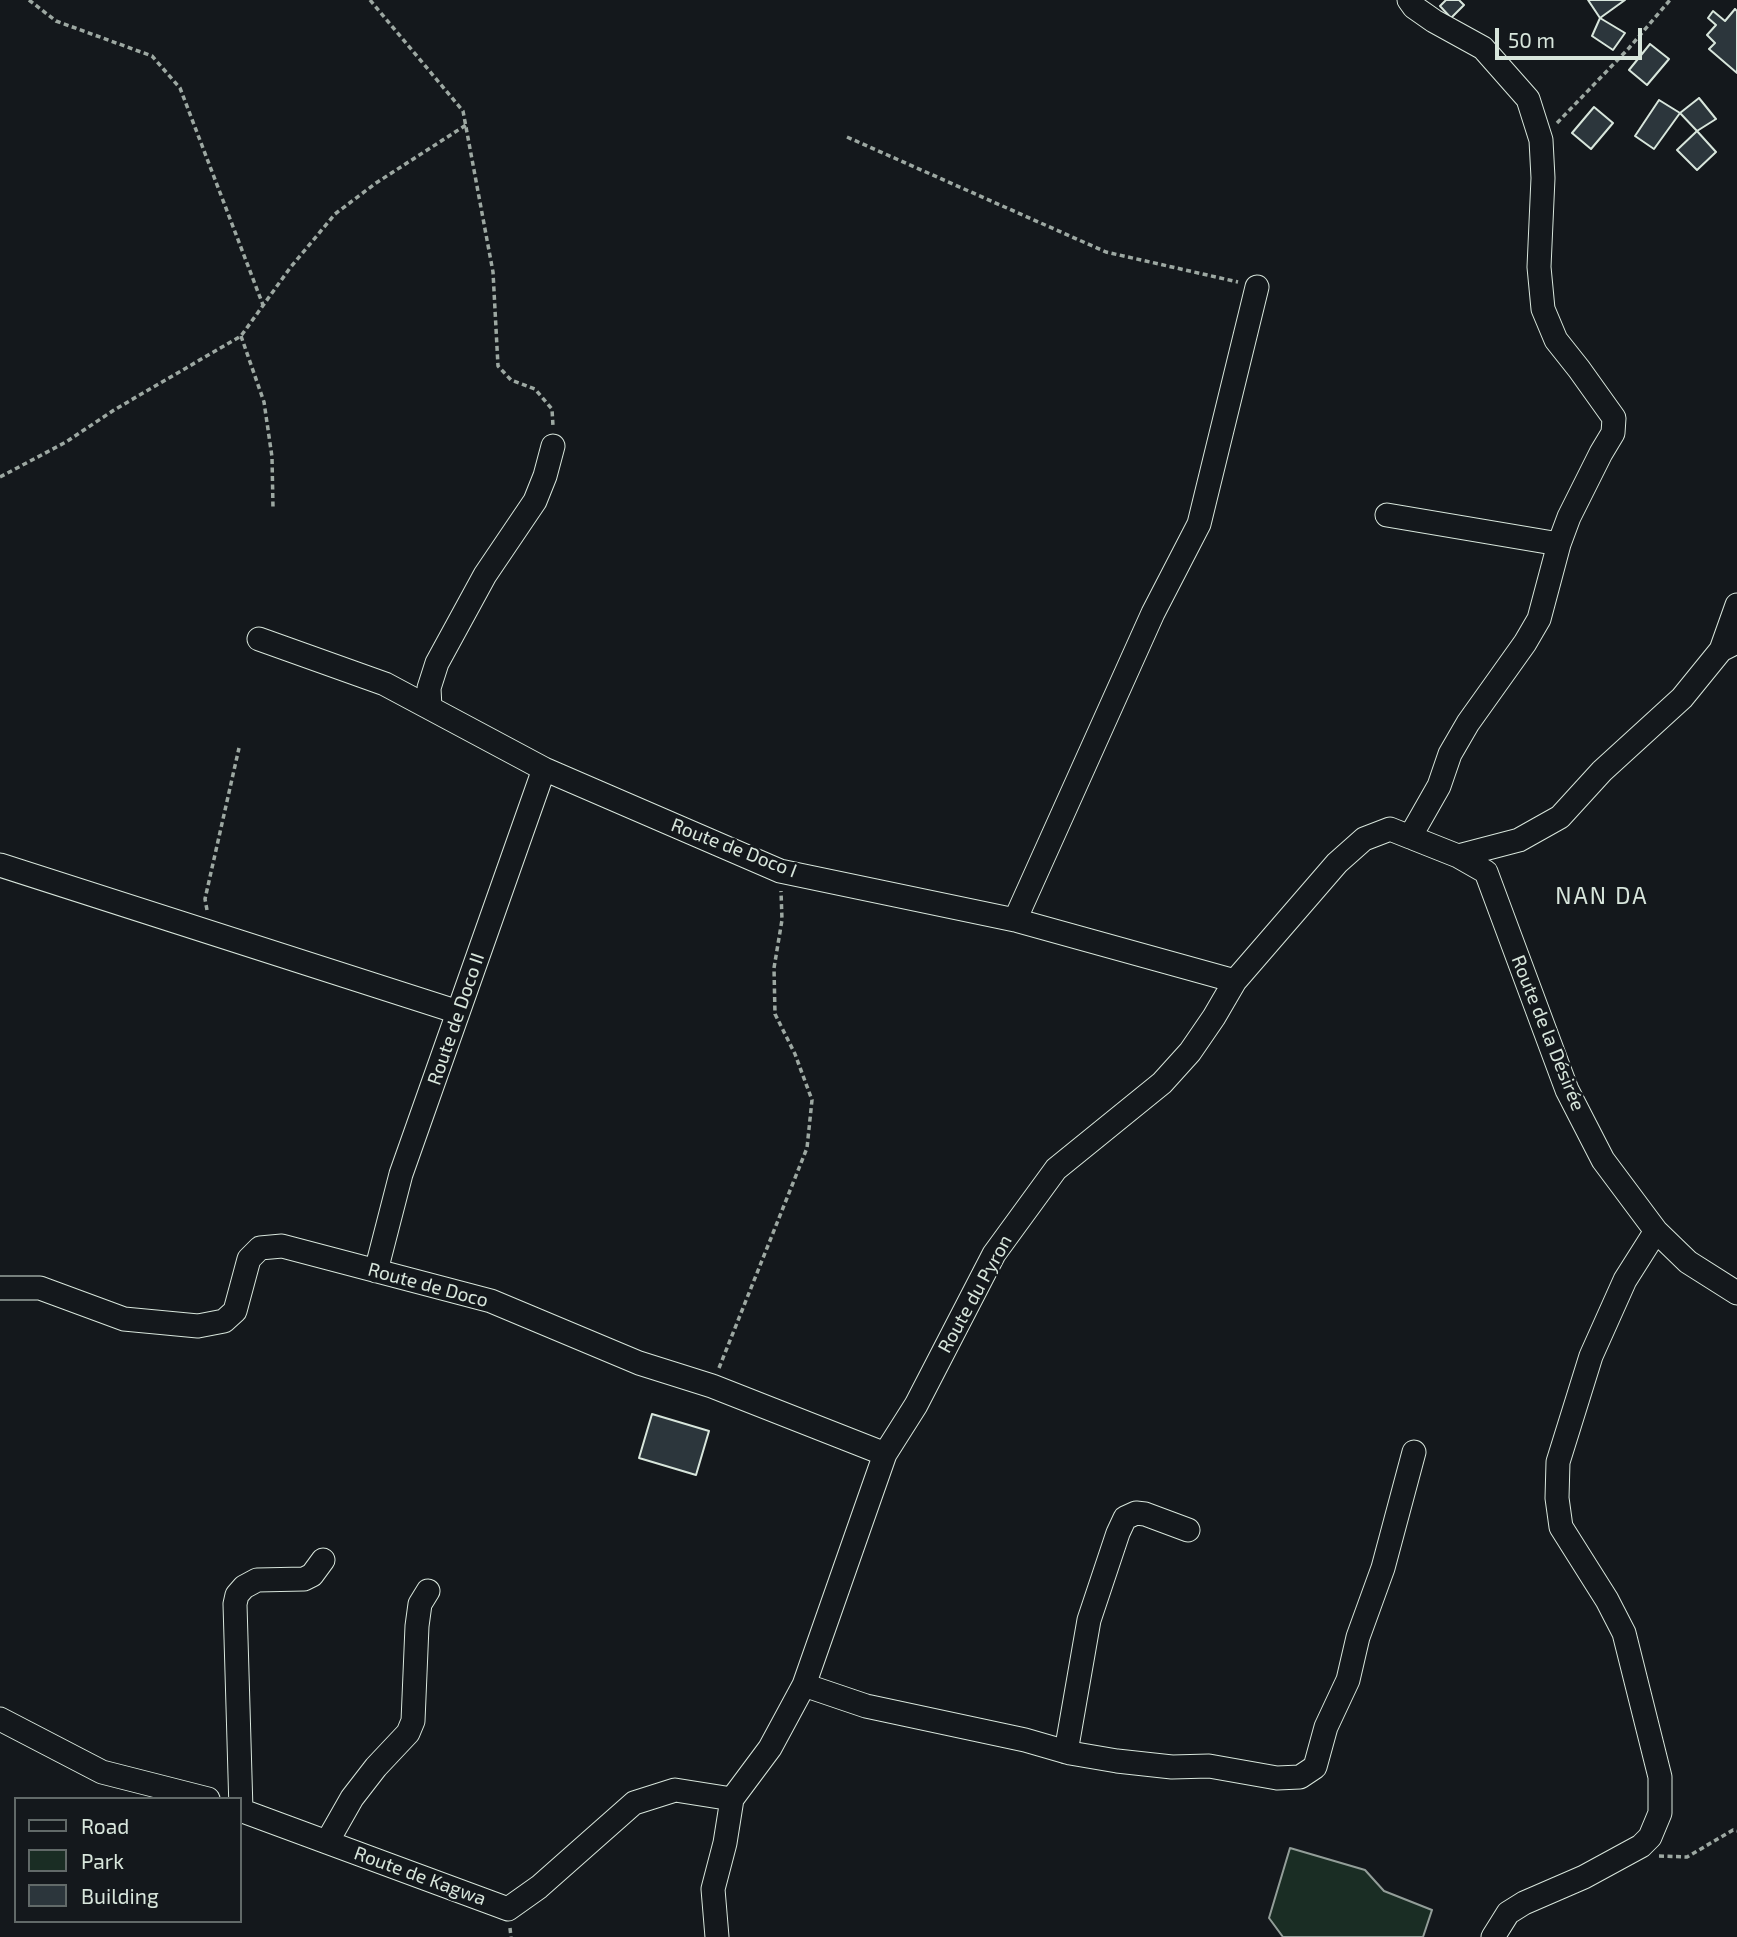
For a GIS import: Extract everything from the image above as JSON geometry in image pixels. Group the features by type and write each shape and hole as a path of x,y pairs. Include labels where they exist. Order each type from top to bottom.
{"street":[{"path":"1409,0 1414,7 1434,21 1483,48 1528,99 1541,140 1543,178 1539,267 1543,309 1556,341 1614,418 1613,433 1584,486 1559,544 1539,619 1456,744 1434,796 1410,837"},
{"path":"1015,920 1153,613 1199,524 1257,287"},
{"path":"430,708 429,688 437,663 485,575 535,501 553,446"},
{"path":"1387,515 1559,544"},
{"path":"1458,856 1519,840 1560,817 1602,771 1682,698 1729,646 1737,605"},
{"name":"Route de Doco I","path":"259,639 385,684 544,769 780,871 1015,920 1236,981"},
{"name":"Route de Doco II","path":"376,1271 401,1174 544,769"},
{"name":"Route du Pyron","path":"717,1937 713,1889 725,1843 732,1799 770,1748 804,1685 885,1454 916,1405 993,1254 1056,1169 1161,1083 1190,1052 1236,981 1336,863 1364,839 1390,830 1458,856"},
{"name":"Route de la Désirée","path":"1458,856 1486,872 1567,1090 1603,1160 1656,1231 1688,1262 1737,1293"},
{"path":"0,865 458,1012"},
{"path":"1493,1937 1508,1913 1524,1903 1584,1877 1641,1846 1650,1837 1660,1814 1660,1777 1624,1633 1607,1600 1561,1527 1557,1498 1558,1462 1591,1356 1625,1280 1656,1231"},
{"name":"Route de Doco","path":"0,1288 40,1288 124,1319 198,1326 224,1321 235,1311 249,1259 260,1248 282,1246 491,1301 639,1363 712,1386 885,1454"},
{"path":"804,1685 866,1706 1025,1740 1066,1752 1131,1763 1209,1766 1277,1778 1300,1777 1315,1767 1326,1727 1348,1680 1359,1637 1383,1568 1414,1452"},
{"path":"1066,1752 1089,1620 1125,1518 1136,1513 1145,1514 1188,1530"},
{"path":"240,1797 235,1604 237,1595 244,1587 257,1580 304,1579 312,1575 323,1560"},
{"path":"327,1842 352,1798 408,1732 413,1721 417,1626 421,1604 428,1591"},
{"path":"0,1719 102,1772 200,1797"},
{"name":"Route de Kagwa","path":"242,1811 508,1909 539,1887 634,1803 675,1790 732,1799"}],"path":[{"path":"29,0 56,21 152,56 180,88 263,304"},
{"path":"370,0 463,111 493,272 498,366 511,380 536,389 552,409 553,446"},
{"path":"1541,140 1629,48 1670,0"},
{"path":"0,477 66,442 114,410 241,336 290,268 335,214 376,183 466,125"},
{"path":"847,137 1106,252 1257,287"},
{"path":"241,336 264,402 272,457 272,508"},
{"path":"212,933 205,899 239,748"},
{"path":"712,1386 807,1149 812,1100 795,1054 775,1014 774,968 782,920 780,871"},
{"path":"1623,1855 1687,1857 1733,1830 1737,1831"}],"green space":[{"path":"1290,1848 1365,1870 1384,1891 1432,1910 1423,1937 1283,1937 1269,1918"}],"building":[{"path":"1446,0 1459,0 1464,5 1451,18 1440,6"},
{"path":"1588,0 1625,0 1600,18"},
{"path":"1735,9 1737,73 1709,49 1715,43 1707,35 1716,25 1708,18 1713,11 1725,21"},
{"path":"1600,18 1625,33 1613,50 1592,36"},
{"path":"1650,44 1669,59 1647,85 1629,70"},
{"path":"1699,98 1716,119 1697,131 1680,113"},
{"path":"1659,100 1680,113 1654,149 1635,136"},
{"path":"1594,107 1613,123 1591,149 1572,133"},
{"path":"1697,131 1716,152 1697,170 1677,150"},
{"path":"652,1414 709,1431 696,1475 639,1458"}],"district":[{"name":"NAN DA","path":"1602,896"}]}
